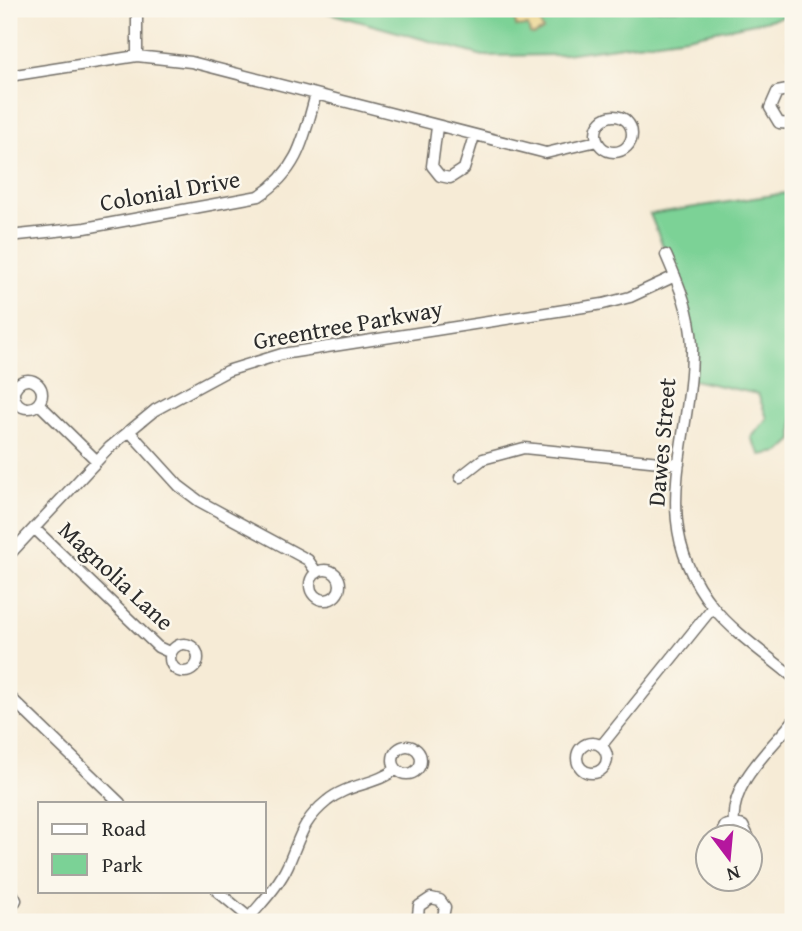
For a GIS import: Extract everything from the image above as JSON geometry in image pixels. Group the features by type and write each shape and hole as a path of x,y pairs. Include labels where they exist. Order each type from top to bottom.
{"street":[{"path":"137,9 137,56"},
{"path":"9,76 137,56 191,62 546,153 597,141"},
{"path":"793,89 777,92 770,108 779,123 793,124"},
{"name":"Colonial Drive","path":"9,236 85,228 260,196 279,183 299,153 316,94"},
{"path":"437,127 432,166 440,176 450,178 464,169 474,136"},
{"name":"Dawes Street","path":"666,255 687,307 692,348 674,508 676,524 691,570 713,607 793,677"},
{"name":"Greentree Parkway","path":"9,555 97,461 155,410 191,388 255,361 603,304 630,297 675,276"},
{"path":"38,404 97,461"},
{"path":"129,431 179,486 199,501 308,560 317,573"},
{"path":"460,477 483,458 524,448 679,464"},
{"name":"Magnolia Lane","path":"34,528 159,647 171,653"},
{"path":"601,746 713,607"},
{"path":"9,714 13,700 119,802"},
{"path":"734,822 733,810 737,792 793,721"},
{"path":"218,892 252,920 276,886 288,864 297,836 309,818 339,793 396,769"},
{"path":"9,887 16,900 9,912"},
{"path":"422,922 418,915 419,905 431,898 440,900 445,907 442,922"}],"green space":[{"path":"315,9 793,9 793,15 687,37 558,55 483,56"},
{"path":"793,192 793,440 780,452 761,455 751,438 767,418 758,394 688,379 692,348 669,261 650,214"}],"sand":[{"path":"522,9 539,9 538,17 543,30 534,35 530,34 528,26 516,27 515,20"}]}
